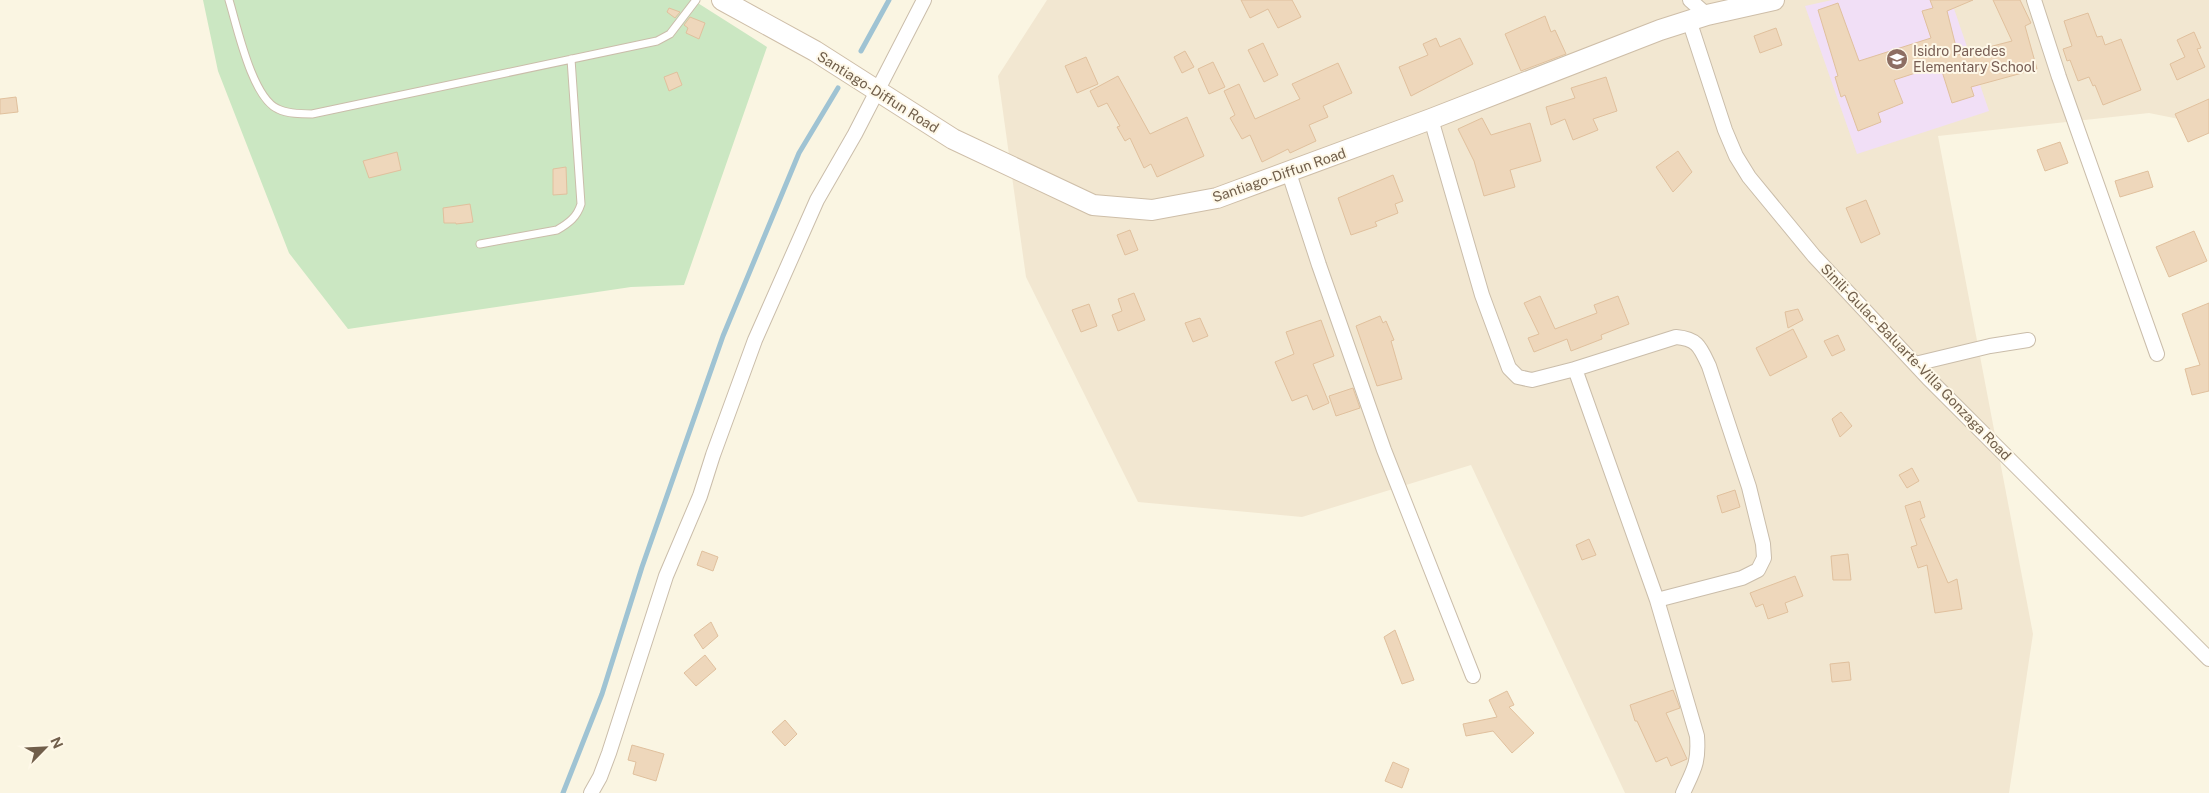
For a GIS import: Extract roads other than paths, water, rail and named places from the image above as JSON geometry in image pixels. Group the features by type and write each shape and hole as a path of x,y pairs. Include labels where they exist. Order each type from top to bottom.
{"main road":[{"name":"Santiago-Diffun Road","path":"722,0 815,51 953,139 1093,205 1152,210 1217,198 1289,173 1660,30 1698,17 1774,0"}],"street":[{"path":"591,793 600,777 609,753 666,576 700,496 755,340 817,200 924,0"},
{"path":"1690,0 1698,17"},
{"path":"2034,0 2059,77 2157,354"},
{"name":"Sinili-Gulac-Baluarte-Villa Gonzaga Road","path":"1698,17 1725,130 1736,156 1749,177 1814,256 1915,364 2209,660"},
{"path":"1431,119 1482,295 1509,368 1518,377 1532,380 1575,370 1676,337 1690,338 1700,347 1749,486 1763,544 1764,558 1758,570 1742,578 1657,600"},
{"path":"1289,173 1384,450 1473,676"},
{"path":"1915,364 1990,346 2028,340"},
{"path":"1575,370 1657,600 1697,736 1698,756 1692,778 1683,793"}],"lane":[{"path":"230,0 252,76 260,90 276,108 293,113 312,114 657,41 670,34 696,0"},
{"path":"480,244 558,230 568,224 578,213 581,204 572,59"}],"waterway":[{"path":"861,51 889,0"},
{"path":"563,793 602,694 642,567 723,336 799,153 838,88"}],"place":[{"name":"Isidro Paredes Elementary School","path":"1897,59"}]}
